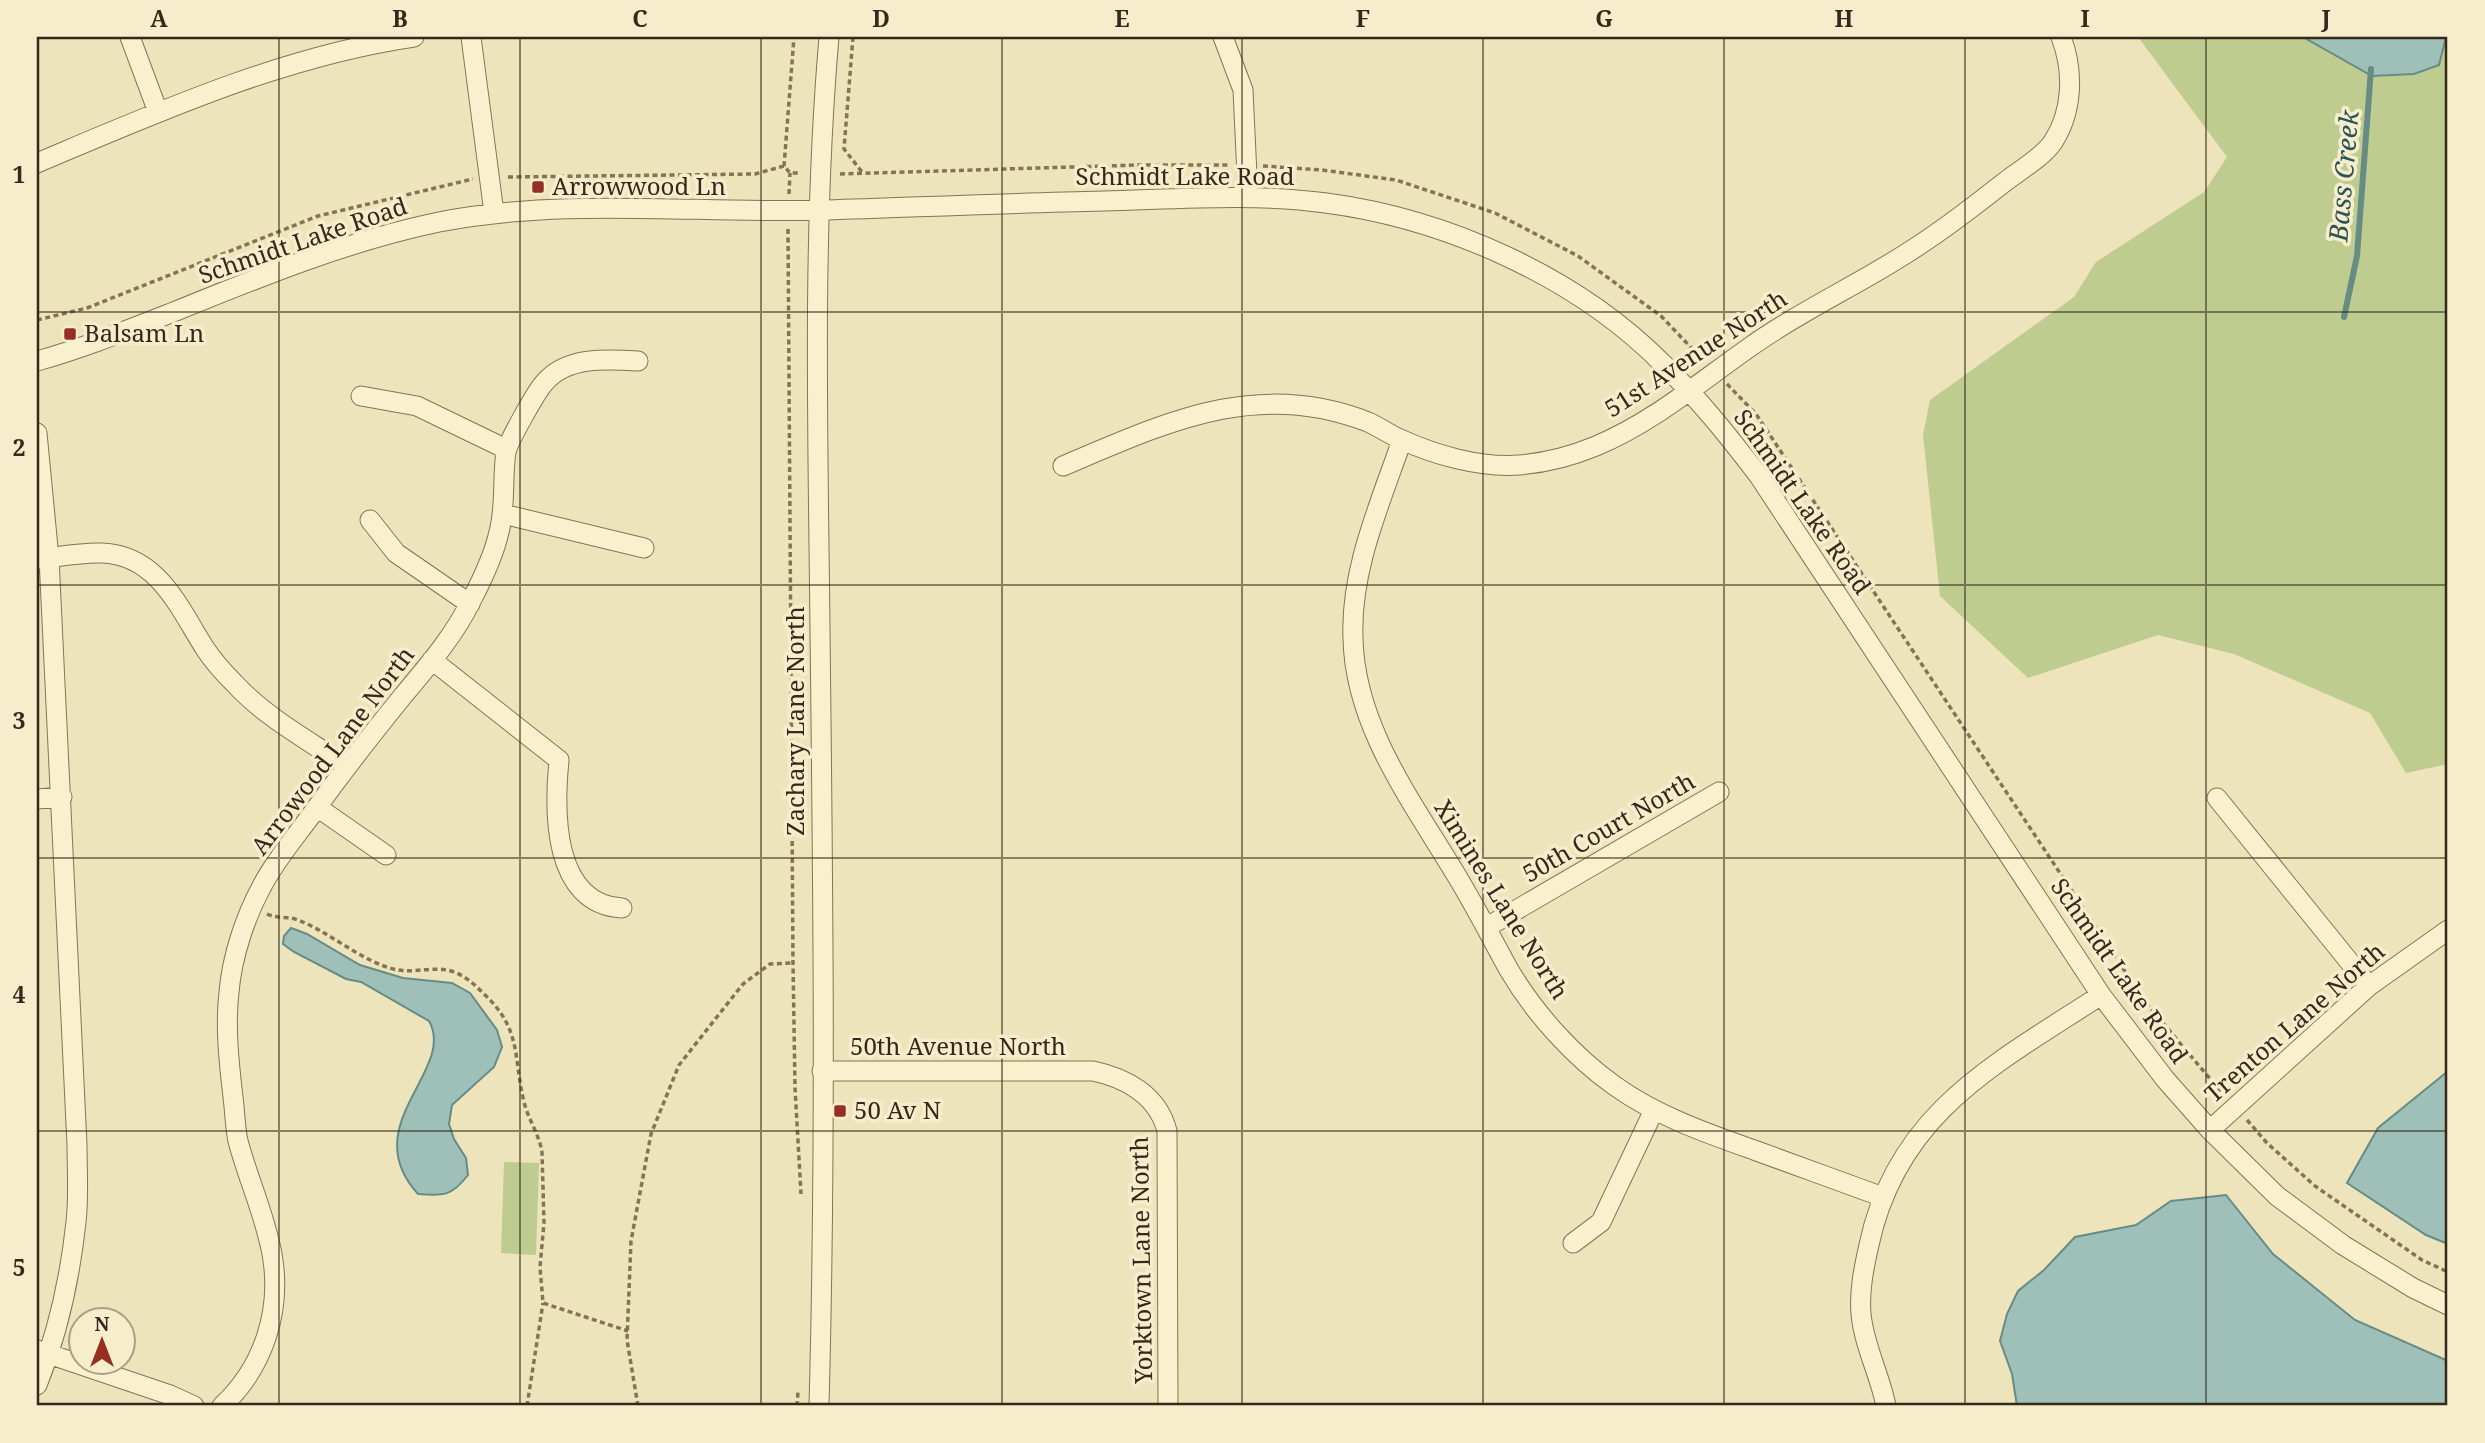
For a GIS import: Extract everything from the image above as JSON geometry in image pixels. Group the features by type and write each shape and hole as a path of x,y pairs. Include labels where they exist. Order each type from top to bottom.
{"street":[{"path":"130,37 159,112"},
{"path":"37,163 159,112 289,65 382,41 414,37"},
{"path":"471,37 494,213"},
{"name":"Zachary Lane North","path":"819,1406 822,1071 818,464 820,175 829,37"},
{"path":"1223,37 1243,90 1248,197"},
{"name":"51st Avenue North","path":"1063,466 1155,427 1198,413 1240,405 1281,403 1328,411 1368,422 1402,440 1476,462 1518,465 1557,458 1595,446 1690,392 1760,340 1906,254 1953,222 2051,145 2063,123 2070,94 2070,65 2061,37"},
{"name":"Schmidt Lake Road","path":"37,361 111,336 276,271 360,242 437,223 494,213 620,207 820,210 1248,197 1328,203 1401,218 1474,242 1542,275 1605,315 1661,361 1714,417 1759,477 2101,995 2165,1079 2210,1130 2277,1196 2332,1237 2413,1288 2448,1306"},
{"path":"361,396 417,406 506,449 544,382 561,368 600,360 638,362"},
{"path":"37,433 43,558 62,797 77,1145 76,1219 65,1292 43,1352 37,1385"},
{"name":"Ximines Lane North","path":"1402,440 1363,556 1354,598 1353,639 1358,682 1370,723 1388,760 1487,927 1510,971 1540,1014 1575,1051 1614,1085 1654,1110 1707,1133 1883,1197"},
{"name":"Arrowood Lane North","path":"222,1406 254,1369 263,1349 274,1287 272,1256 265,1226 237,1137 229,1039 229,992 239,942 262,886 346,766 432,660 470,604 499,533 503,514 506,449"},
{"path":"503,514 644,548"},
{"path":"370,520 396,553 470,604"},
{"path":"43,558 103,553 124,557 142,566 160,579 174,596 208,653 235,685 267,712 346,766"},
{"path":"432,660 559,760 556,792 558,828 568,871 581,890 596,901 611,908 622,908"},
{"name":"50th Court North","path":"1487,927 1719,792"},
{"path":"37,799 62,797"},
{"path":"2217,798 2369,986"},
{"path":"317,807 386,855"},
{"name":"Trenton Lane North","path":"2210,1130 2369,986 2448,930"},
{"path":"1886,1406 1868,1350 1861,1313 1863,1273 1883,1197 1924,1127 1955,1096 1989,1069 2101,995"},
{"name":"50th Avenue North","path":"822,1071 1093,1071"},
{"name":"Yorktown Lane North","path":"1093,1071 1116,1076 1137,1088 1159,1112 1167,1131 1168,1406"},
{"path":"1573,1243 1601,1222 1654,1110"},
{"path":"43,1352 170,1395 194,1406"}],"path":[{"path":"794,37 784,166 790,173 788,210 793,963 795,1088 802,1201"},
{"path":"853,37 844,149 862,172"},
{"path":"790,173 820,175 1248,164 1322,170 1396,180 1494,213 1578,256 1661,316 1756,414 2146,1003 2210,1081 2267,1143 2315,1186 2422,1260 2448,1272"},
{"path":"37,320 87,308 317,216 421,190 489,176 755,174 784,166"},
{"path":"253,907 271,917 299,920 383,965 398,970 436,968 452,971 471,981 503,1014 513,1038 525,1105 542,1152 544,1223 540,1267 543,1303 527,1406"},
{"path":"638,1406 628,1331 631,1241 651,1134 679,1065 743,984 770,964 793,963"},
{"path":"543,1303 628,1331"},
{"path":"797,1406 798,1385"}],"green space":[{"path":"2138,37 2448,37 2448,764 2406,773 2370,713 2234,654 2158,635 2028,678 1940,596 1923,435 1930,400 2074,297 2096,262 2204,192 2227,157"},
{"path":"504,1162 539,1163 536,1255 501,1253"}],"water":[{"path":"2303,37 2446,37 2439,65 2414,74 2372,76"},
{"path":"291,928 307,934 360,965 403,978 452,983 470,993 497,1030 502,1047 494,1067 452,1105 449,1124 454,1139 466,1158 468,1175 452,1191 435,1195 418,1194 402,1169 397,1145 401,1122 430,1059 434,1040 429,1021 361,982 346,979 294,952 283,944 284,936"},
{"path":"2448,1071 2448,1244 2426,1235 2347,1183 2378,1128"},
{"path":"2226,1195 2273,1254 2355,1320 2448,1361 2448,1406 2017,1406 2012,1374 2000,1341 2007,1314 2018,1291 2044,1270 2075,1237 2136,1225 2171,1201"}],"waterway":[{"name":"Bass Creek","path":"2344,317 2357,256 2371,69"}],"place":[{"name":"Arrowwood Ln","path":"538,187"},
{"name":"Balsam Ln","path":"70,334"},
{"name":"50 Av N","path":"840,1111"}]}
